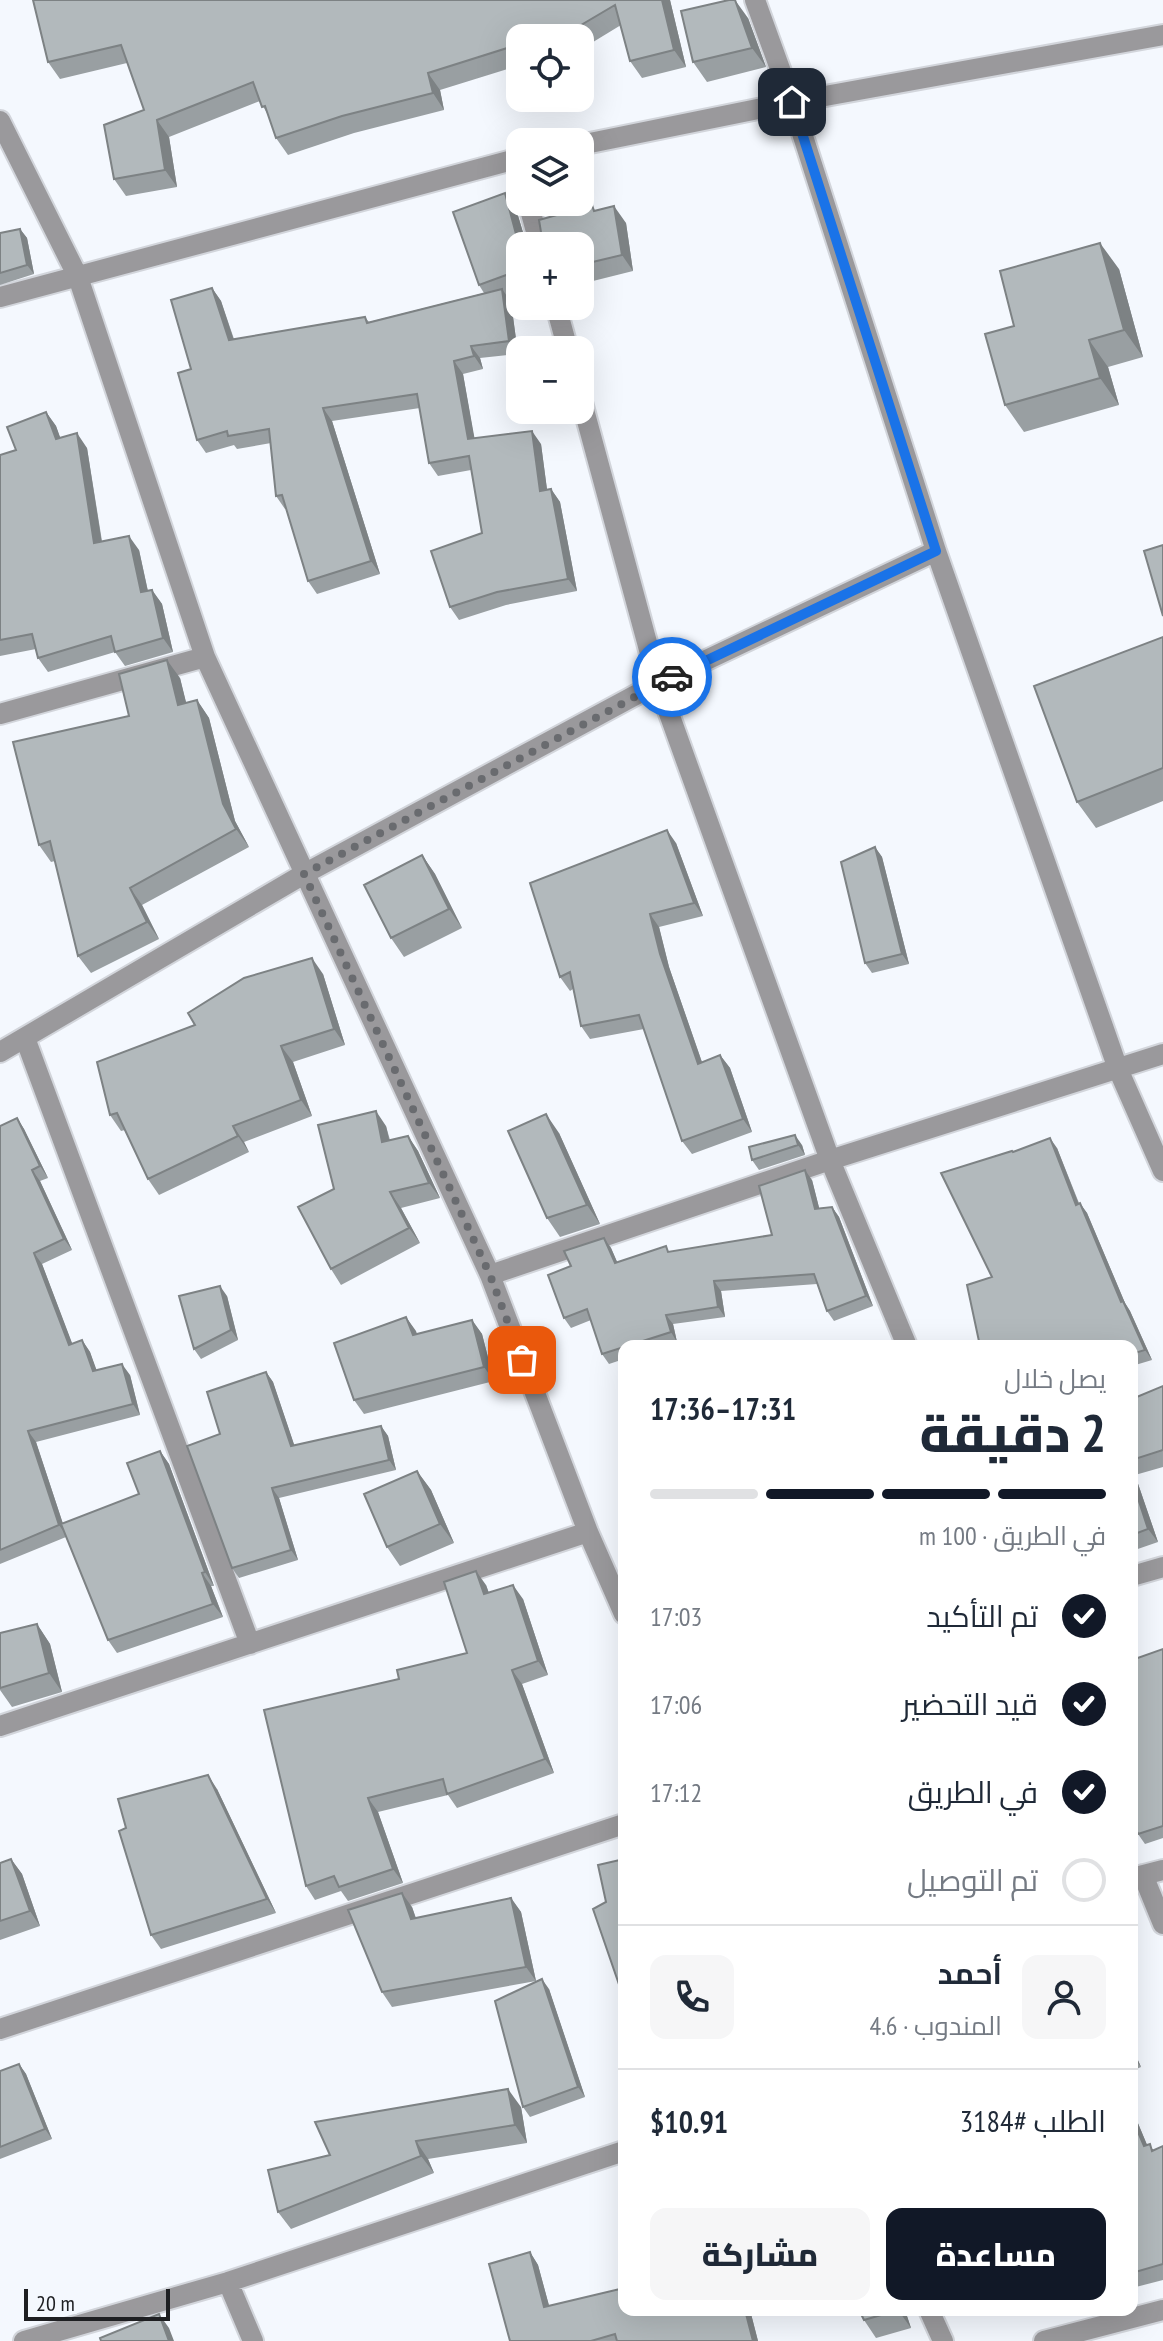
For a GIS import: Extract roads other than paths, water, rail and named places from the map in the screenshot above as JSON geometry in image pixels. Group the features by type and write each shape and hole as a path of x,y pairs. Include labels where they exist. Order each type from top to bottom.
{"street":[{"path":"755,0 792,102 936,551 1118,1069 1163,1171"},
{"path":"594,142 792,102 1163,35"},
{"path":"0,121 78,277 205,657 490,1275 588,1532 618,1600"},
{"path":"0,297 506,166"},
{"path":"588,424 658,683 830,1160 905,1340"},
{"path":"0,1052 304,874 658,683 936,551"},
{"path":"0,714 205,657"},
{"path":"25,1038 250,1644"},
{"path":"490,1275 830,1160 1163,1054"},
{"path":"0,1726 588,1532"},
{"path":"1138,1574 1163,1567"},
{"path":"0,2029 618,1826"},
{"path":"1146,1874 1163,1924"},
{"path":"24,2341 228,2282 618,2153"},
{"path":"228,2282 253,2341"},
{"path":"1044,2341 1163,2310"},
{"path":"919,2341 942,2338 932,2316"}]}
